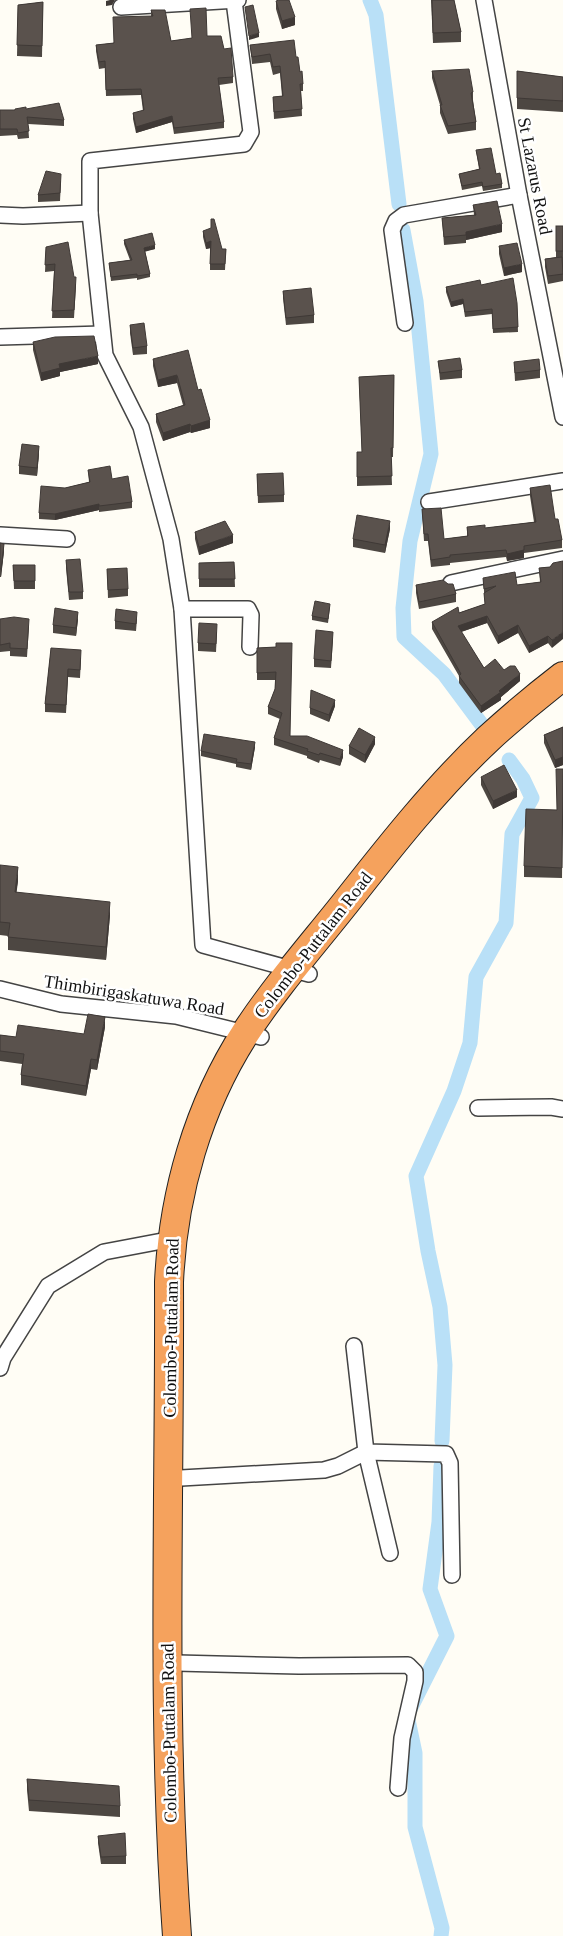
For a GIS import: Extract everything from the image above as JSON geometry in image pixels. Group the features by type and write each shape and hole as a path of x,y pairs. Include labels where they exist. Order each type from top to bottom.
{"highway":[{"name":"Colombo-Puttalam Road","path":"176,1936 171,1854 167,1662 169,1282 180,1238 190,1215 198,1177 212,1136 253,1035 392,846 445,783 488,740 563,676"},
{"name":"Colombo-Puttalam Road","path":"301,971 456,792 500,748 563,695"},
{"name":"Colombo-Puttalam Road","path":"180,1238 182,1350 177,1662 182,1854 188,1936"}],"street":[{"name":"St Lazarus Road","path":"484,0 519,194 563,417"},
{"path":"121,8 236,1 251,132 244,144 90,161 90,213 105,355 141,427 171,538 182,609 203,945 301,971"},
{"path":"405,323 392,230 396,220 404,215 519,194"},
{"path":"0,215 90,213"},
{"path":"0,337 102,334"},
{"path":"429,502 563,482"},
{"path":"0,535 67,539"},
{"path":"451,584 563,559"},
{"path":"182,609 248,609 251,615 250,647"},
{"name":"Thimbirigaskatuwa Road","path":"0,989 61,1004 176,1016 253,1035"},
{"path":"478,1108 550,1107 563,1109"},
{"path":"0,1368 3,1358 48,1286 104,1252 180,1238"},
{"path":"354,1346 366,1452 390,1553"},
{"path":"181,1478 324,1470 338,1466 366,1452 446,1454 450,1463 452,1575"},
{"path":"177,1662 299,1666 408,1665 415,1672 415,1682 402,1738 398,1788"}],"building":[{"path":"289,0 295,17 282,21 276,1"},
{"path":"432,0 454,0 461,32 433,33"},
{"path":"43,2 42,46 17,45 18,5"},
{"path":"253,5 259,33 249,36 245,7"},
{"path":"206,8 207,36 221,36 224,49 231,48 233,77 218,78 224,122 174,128 172,116 136,127 133,113 144,110 141,89 106,90 105,61 99,62 96,45 114,43 113,17 153,16 151,10 165,10 171,41 192,38 190,9"},
{"path":"294,40 296,57 298,57 300,72 302,71 303,84 300,84 302,109 274,112 273,97 283,96 280,66 273,67 270,54 252,57 250,45"},
{"path":"469,69 476,122 448,126 440,105 442,105 432,71"},
{"path":"517,71 563,77 563,101 517,98"},
{"path":"59,103 64,120 27,117 29,131 18,133 17,129 0,129 0,110 15,110 26,107 26,109"},
{"path":"491,148 496,174 500,173 502,184 483,187 482,182 462,186 459,174 480,169 476,150"},
{"path":"46,171 61,174 60,193 38,195"},
{"path":"497,201 502,224 466,232 466,235 444,237 442,218 476,215 473,205"},
{"path":"211,219 214,219 222,249 226,249 225,264 210,264 211,241 206,243 203,231 211,228"},
{"path":"556,226 563,226 563,251 556,251"},
{"path":"152,233 155,245 144,248 150,274 111,277 109,263 132,260 124,240"},
{"path":"68,242 74,277 76,277 74,310 52,311 55,264 45,265 46,247"},
{"path":"517,243 522,264 504,268 499,246"},
{"path":"562,257 563,274 548,276 545,259"},
{"path":"513,278 518,327 493,329 492,309 465,312 463,299 451,302 446,287 480,280 481,285"},
{"path":"311,288 314,315 286,318 283,291"},
{"path":"144,323 147,346 133,348 130,325"},
{"path":"94,336 98,356 59,364 60,368 41,373 33,342 55,337"},
{"path":"188,350 198,390 201,389 210,420 163,433 156,414 185,405 177,375 158,380 153,359"},
{"path":"460,358 462,370 440,373 438,361"},
{"path":"539,359 540,370 515,373 514,362"},
{"path":"394,375 393,448 391,448 392,476 357,477 357,452 362,452 359,377"},
{"path":"22,444 39,446 37,468 19,466"},
{"path":"110,466 112,479 128,476 132,502 99,506 99,504 55,514 39,513 41,486 65,488 90,482 88,470"},
{"path":"283,473 284,495 258,496 257,474"},
{"path":"550,485 555,519 558,519 562,540 524,546 524,550 507,554 506,550 450,555 450,557 431,560 428,534 424,534 422,509 441,508 444,539 468,536 467,527 485,525 485,528 536,522 530,488"},
{"path":"357,515 390,521 385,545 353,539"},
{"path":"225,521 233,535 199,547 195,532"},
{"path":"0,543 4,544 1,569 0,569"},
{"path":"80,559 83,592 69,592 66,560"},
{"path":"563,561 563,632 552,640 548,636 529,646 518,625 498,636 487,616 458,626 484,668 495,659 504,670 510,666 515,666 520,674 499,691 501,692 481,706 459,676 461,674 432,622 458,607 459,613 485,604 484,593 496,586 484,589 483,578 515,572 517,585 541,582 539,568 550,567 553,563"},
{"path":"234,562 235,579 199,579 199,563"},
{"path":"13,565 35,565 35,581 14,581"},
{"path":"127,568 128,589 108,590 107,569"},
{"path":"443,580 448,584 453,584 456,594 419,602 416,585"},
{"path":"315,601 330,604 328,619 312,616"},
{"path":"55,608 78,612 76,628 53,625"},
{"path":"116,609 137,612 136,624 115,621"},
{"path":"14,617 29,619 27,649 10,648 10,643 0,645 0,619"},
{"path":"199,623 217,624 216,644 198,643"},
{"path":"316,630 333,632 331,661 314,659"},
{"path":"276,643 292,643 290,736 307,736 343,750 340,759 320,753 319,755 307,751 308,749 274,738 282,713 268,707 275,689 276,672 257,673 257,648 276,647"},
{"path":"51,648 81,650 80,670 68,669 66,705 45,704"},
{"path":"311,690 335,700 329,715 310,708"},
{"path":"563,727 563,757 555,760 544,735"},
{"path":"359,728 375,737 365,755 349,746"},
{"path":"204,734 255,742 251,764 236,762 237,759 201,751"},
{"path":"504,765 517,790 493,801 481,777"},
{"path":"556,769 563,769 562,868 524,866 526,809 557,810"},
{"path":"0,865 18,867 15,892 110,902 106,947 8,937 10,923 0,922"},
{"path":"88,1014 105,1017 97,1060 91,1059 86,1086 21,1075 24,1054 0,1051 0,1035 16,1037 18,1025 84,1034"},
{"path":"27,1779 119,1786 120,1806 29,1800"},
{"path":"125,1833 126,1856 101,1857 98,1836"}],"waterway":[{"path":"370,0 376,15 399,204"},
{"path":"403,230 416,301 431,454 410,541 403,608 404,637 444,674 482,725"},
{"path":"442,1441 445,1365 440,1307 428,1251 416,1176 454,1091 470,1043 476,977 506,923 512,834 532,798 523,779 509,760"},
{"path":"441,1466 439,1522 430,1589 447,1636 407,1715 415,1753 415,1827 442,1928 441,1936"}]}
